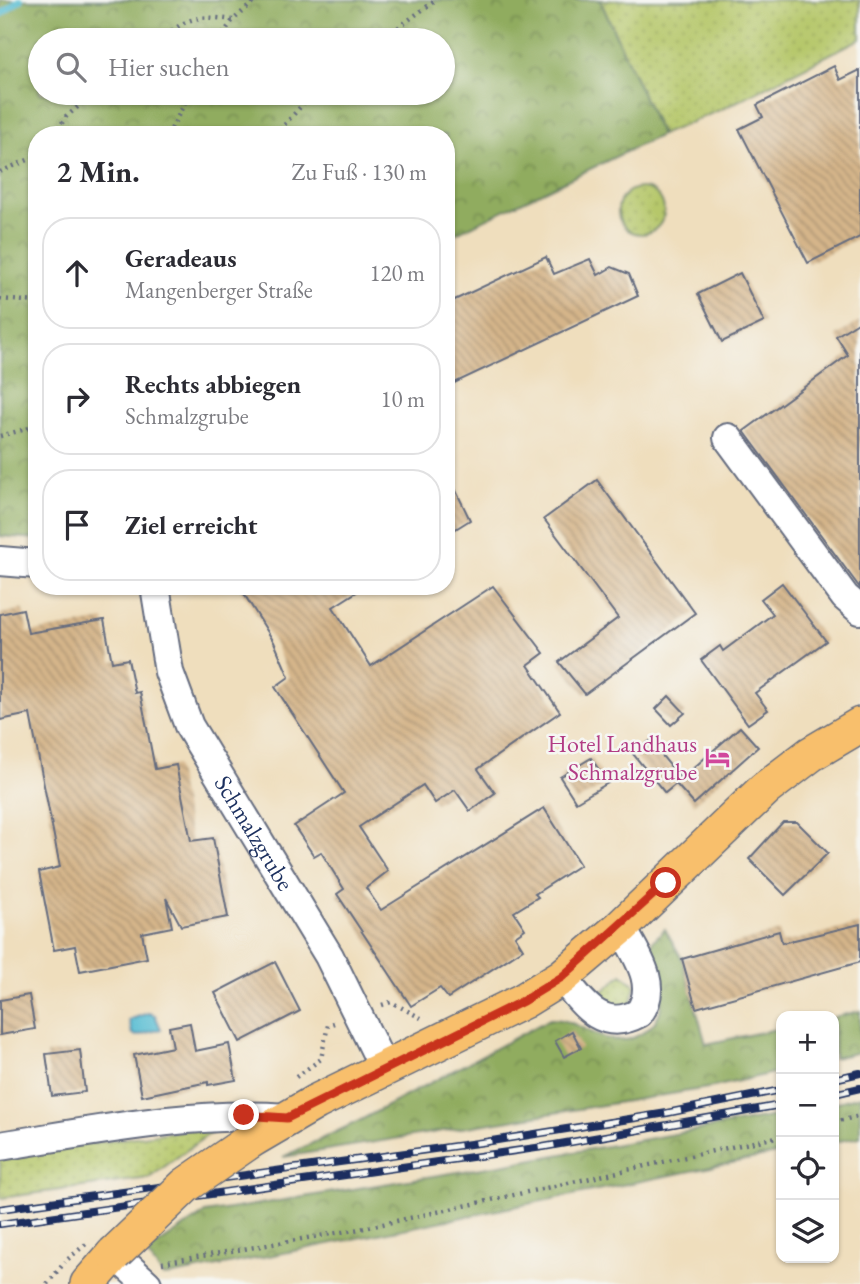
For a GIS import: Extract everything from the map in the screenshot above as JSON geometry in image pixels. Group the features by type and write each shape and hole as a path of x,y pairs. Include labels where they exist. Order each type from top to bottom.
{"main road":[{"path":"78,1271 130,1269 186,1185 251,1140 287,1118 384,1068 523,1001 562,977 621,927 765,789 811,754 860,724"}],"street":[{"path":"728,438 845,597 860,610"},
{"path":"0,561 28,563"},
{"name":"Schmalzgrube","path":"156,595 169,673 189,726 329,956 384,1068"},
{"path":"562,977 589,1011 603,1019 617,1021 639,1013 648,997 649,989 646,976 621,927"},
{"path":"0,1146 113,1128 217,1116 287,1118"}],"path":[{"path":"227,28 256,0"},
{"path":"398,28 436,0"},
{"path":"177,28 189,19 208,16 233,20"},
{"path":"60,126 80,105"},
{"path":"173,126 184,105"},
{"path":"283,126 302,105"},
{"path":"0,172 28,160"},
{"path":"0,299 28,301"},
{"path":"0,436 28,428"},
{"path":"288,1083 321,1059 328,1026 391,1002 424,1019"},
{"path":"839,1121 860,1116"},
{"path":"130,1269 360,1229 776,1137"},
{"path":"47,1284 78,1271"}],"green space":[{"path":"0,0 600,0 661,135 455,234 455,126 28,126 28,538 0,536"},
{"path":"600,0 860,0 860,39 722,109 661,135"},
{"path":"641,188 657,195 664,211 657,227 641,234 625,227 618,211 625,195"},
{"path":"665,929 682,959 706,1044 776,1029 776,1072 714,1087 283,1157 359,1121 550,1019 570,1022 609,1039 624,1040 637,1036 649,1028 660,1010 660,987 648,952 652,942"},
{"path":"622,974 635,985 632,1002 617,1010 602,1001 599,995"},
{"path":"860,1011 860,1052 839,1057 839,1016"},
{"path":"860,1096 860,1137 839,1141 839,1102"},
{"path":"776,1116 776,1154 164,1277 146,1253 205,1213 501,1165"},
{"path":"221,1125 149,1178 0,1198 0,1156"}],"water":[{"path":"148,1013 155,1015 161,1029 136,1036 132,1033 129,1020"}],"building":[{"path":"834,66 840,80 860,70 860,237 808,263 739,129 763,117 757,105"},
{"path":"546,257 554,274 590,259 598,275 612,267 629,274 638,296 455,383 455,300"},
{"path":"740,273 764,322 722,342 698,294"},
{"path":"860,321 860,588 744,431 848,355 836,336"},
{"path":"597,480 695,613 585,694 559,662 618,618 544,519"},
{"path":"455,489 470,520 455,529"},
{"path":"782,583 826,641 755,693 768,710 748,724 701,660 720,646 723,651 773,614 761,599"},
{"path":"493,586 544,653 528,665 560,712 478,769 495,793 470,811 455,790 435,803 423,785 359,827 388,871 366,888 381,910 544,808 580,865 535,894 538,897 514,912 525,929 515,936 523,949 448,998 440,988 411,1006 337,894 344,889 321,852 314,856 294,826 344,793 275,687 289,677 274,642 245,595 352,595 333,607 371,666"},
{"path":"23,609 28,633 104,620 112,662 128,659 135,693 140,692 155,769 176,765 191,841 213,838 228,917 181,926 166,898 172,927 142,933 147,958 80,971 75,946 54,950 39,872 60,867 30,714 0,720 0,614"},
{"path":"669,696 685,713 671,725 656,709"},
{"path":"740,727 758,747 694,804 676,784 665,793 633,754 650,741 681,779"},
{"path":"591,758 608,783 576,802 560,777"},
{"path":"783,822 797,822 828,853 785,895 749,859"},
{"path":"860,924 860,962 696,1008 682,959 779,931 782,943"},
{"path":"275,962 300,1011 240,1042 215,993"},
{"path":"29,995 35,1029 0,1035 0,1000"},
{"path":"190,1023 195,1051 229,1044 236,1080 208,1085 208,1082 142,1096 134,1055 173,1047 169,1027"},
{"path":"572,1031 581,1048 564,1057 555,1041"},
{"path":"80,1050 85,1092 52,1096 46,1054"}],"waterway":[{"path":"0,15 20,0"}],"railway":[{"path":"839,1078 860,1073"},
{"path":"839,1093 860,1088"},
{"path":"0,1209 485,1142 667,1113 776,1091"},
{"path":"0,1224 543,1147 776,1106"}],"place":[{"name":"Hotel Landhaus Schmalzgrube","path":"717,758"}],"route":[{"path":"244,1115 287,1118 523,1001 562,977 621,927 666,883"}]}
